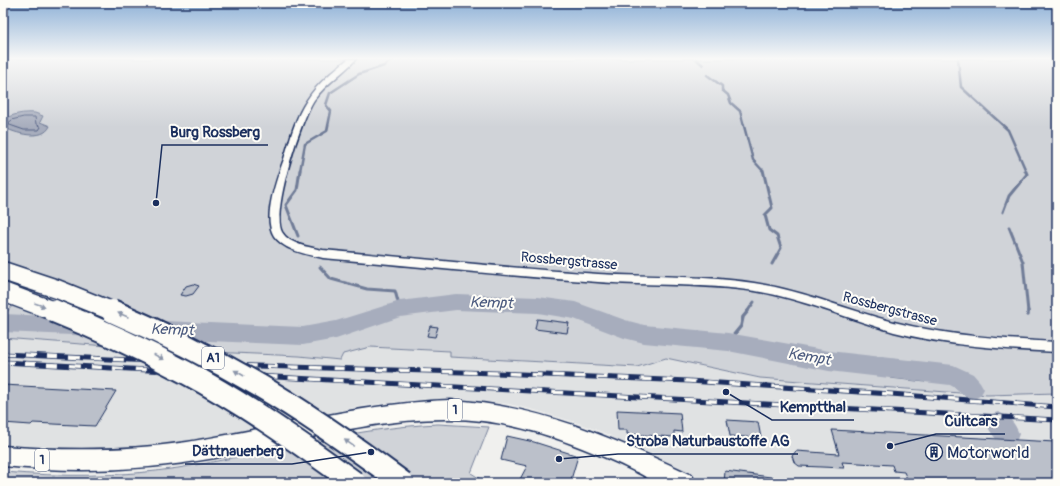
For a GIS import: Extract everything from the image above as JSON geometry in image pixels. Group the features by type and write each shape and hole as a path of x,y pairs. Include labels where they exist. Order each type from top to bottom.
{"highway":[{"name":"A1","path":"3,271 44,284 108,308 202,352 250,379 301,411 403,483"},
{"name":"A1","path":"3,292 89,324 183,370 232,398 276,426 355,483"}],"main road":[{"name":"1","path":"3,456 80,461 145,458 212,448 371,416 411,411 456,410 503,415 561,430 612,449 684,483"}],"street":[{"name":"Rossbergstrasse","path":"326,82 320,87 304,111 275,203 273,221 278,232 288,242 300,250 323,254 579,277 712,283 753,287 797,297 885,325 925,335 975,343 1057,347"}],"shaded area":[{"path":"3,82 1057,82 1057,393 987,395 760,378 666,358 637,367 450,357 450,351 370,347 343,354 340,360 299,356 146,349 3,338 3,313 6,313 26,290 3,288","holes":["884,359 918,362 925,382"]},
{"path":"3,338 146,349 299,356 340,360 343,354 370,347 451,351 450,357 637,367 666,358 760,378 987,395 1057,393 1057,483 684,483 664,473 609,435 581,424 508,404 451,399 413,400 363,406 219,436 153,446 3,456"},
{"path":"438,424 489,427 471,473 487,483 118,483 115,481 113,483 3,483 3,472 47,475 113,475 156,471 211,462 340,436 405,426"}],"water":[{"path":"22,113 35,113 43,116 40,122 50,126 41,134 21,134 3,127 3,120 10,116"},
{"path":"884,359 918,362 925,382 890,378"}],"building":[{"path":"193,284 199,286 193,294 186,296 180,295 186,286"},
{"path":"537,319 569,323 567,333 535,329"},
{"path":"430,326 438,327 435,337 427,336"},
{"path":"3,385 116,391 95,426 33,423 31,425 3,423"},
{"path":"617,410 680,413 682,432 674,431 674,437 627,434 627,430 618,430"},
{"path":"727,420 758,422 761,438 730,436"},
{"name":"Motorworld","path":"832,430 1055,442 1057,446 1057,483 965,483 907,479 904,472 894,471 892,465 842,462 844,468 799,466 794,462 792,456 796,451 839,454"},
{"path":"507,436 534,442 578,456 570,483 518,483 527,466 501,460"},
{"path":"725,471 778,478 777,483 724,483"}],"waterway":[{"path":"300,171 305,144 327,131 331,111 326,105 330,93 347,82"},
{"path":"716,82 722,86 722,90 728,95 731,103 740,111 753,160 763,171"},
{"path":"960,82 961,87 1008,130 1026,171"},
{"path":"298,236 286,205 297,190 300,170"},
{"path":"763,170 772,208 765,215 769,230 777,236 781,248 772,264"},
{"path":"1003,212 1009,196 1027,174 1025,170"},
{"path":"1009,227 1023,262 1028,312"},
{"path":"320,267 331,279 367,289 395,291 400,309"},
{"name":"Kempt","path":"3,323 303,336 336,330 400,309 456,302 538,305 575,311 624,329 644,334 728,342 829,361 953,375 965,381 972,389"},
{"path":"747,312 754,302"},
{"path":"728,342 741,326 743,317 748,311"},
{"name":"Kempt","path":"998,423 1007,434"}],"railway":[{"path":"3,354 256,366 496,373 689,381 891,394 1057,407"},
{"path":"3,362 1057,420"}],"place":[{"name":"Burg Rossberg","path":"156,203"},
{"name":"Kemptthal","path":"726,392"},
{"name":"Cultcars","path":"890,446"},
{"name":"Dättnauerberg","path":"371,452"},
{"name":"Motorworld","path":"934,452"},
{"name":"Stroba Naturbaustoffe AG","path":"559,459"}]}
